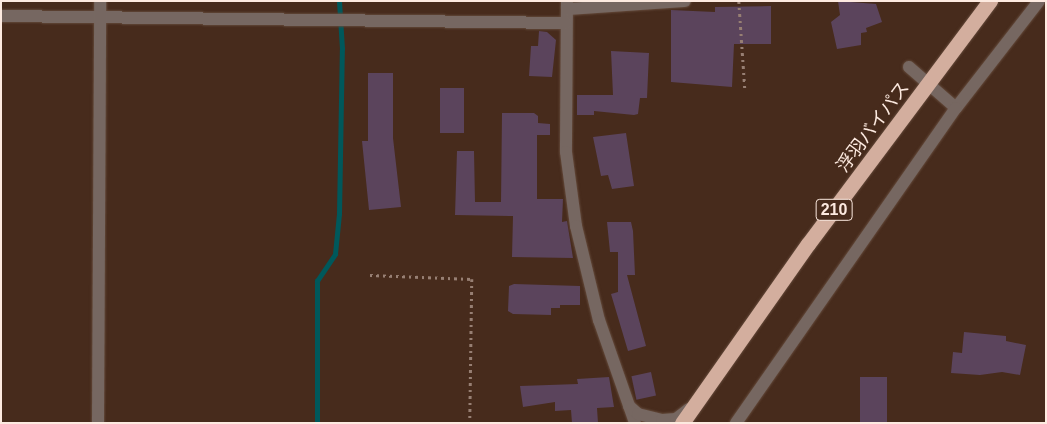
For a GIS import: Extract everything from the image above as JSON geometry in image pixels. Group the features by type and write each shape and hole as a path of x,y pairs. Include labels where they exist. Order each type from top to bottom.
{"highway":[{"name":"浮羽バイパス","path":"682,423 692,406 990,1"}],"street":[{"path":"98,423 100,1"},
{"path":"635,423 599,320 576,226 566,152 567,5 685,1"},
{"path":"736,423 956,108 1039,1"},
{"path":"1,16 566,23"},
{"path":"909,67 930,83 956,108"},
{"path":"628,404 638,414 662,420 676,419 692,406"}],"path":[{"path":"739,1 745,90"},
{"path":"370,276 472,279 470,423"}],"building":[{"path":"838,1 876,4 882,22 866,28 867,32 861,33 861,45 837,49 831,22 840,15"},
{"path":"771,6 771,44 734,44 732,87 671,82 671,10 715,12 715,7"},
{"path":"539,31 547,32 556,40 552,77 529,76 531,46 538,46"},
{"path":"611,51 649,53 647,98 640,98 638,114 634,115 594,111 594,115 577,115 577,95 613,95"},
{"path":"368,73 393,73 393,138 401,207 369,210 362,141 368,141"},
{"path":"440,88 464,88 464,133 440,133"},
{"path":"502,113 534,113 538,116 538,123 550,124 550,135 537,135 537,199 563,199 562,222 567,221 573,258 512,257 513,216 455,215 457,151 474,151 475,202 501,202"},
{"path":"626,133 634,186 612,189 608,175 601,176 593,137"},
{"path":"607,222 631,222 633,231 635,275 627,275 646,346 628,351 611,294 618,292 618,252 610,252"},
{"path":"514,284 580,286 580,305 560,305 560,308 551,308 551,315 513,314 508,311 509,286"},
{"path":"964,332 1006,336 1006,341 1026,345 1020,375 1002,372 980,375 951,373 953,352 962,353"},
{"path":"651,372 656,395 636,400 631,376"},
{"path":"609,377 614,407 597,408 598,423 572,423 571,410 555,411 555,402 523,407 520,386 578,384 577,379"},
{"path":"860,377 887,377 887,423 860,423"}],"waterway":[{"path":"317,423 317,281 335,254 339,214 342,49 339,1"}]}
